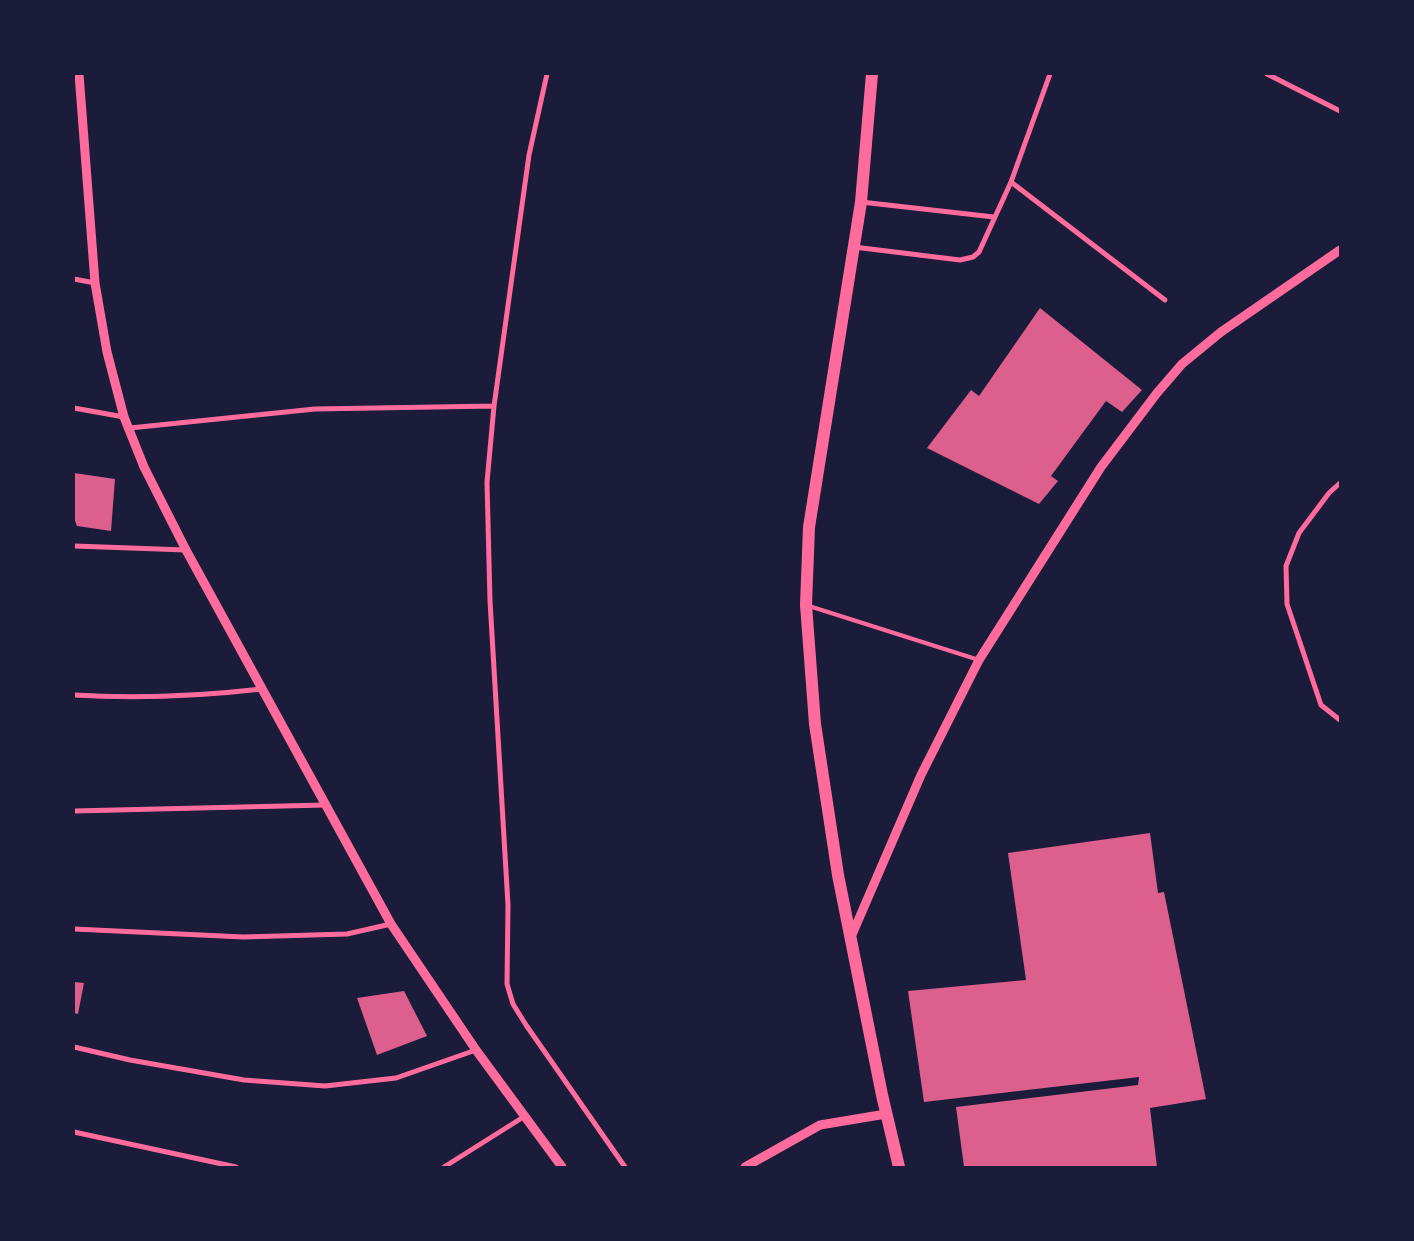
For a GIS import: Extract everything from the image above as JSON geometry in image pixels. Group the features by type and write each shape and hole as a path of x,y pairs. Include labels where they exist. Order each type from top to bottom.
{"main road":[{"path":"872,74 862,202 809,527 806,605 815,724 850,940 886,1114 899,1167"}],"street":[{"path":"79,74 95,283 108,352 124,417 144,467 186,550 391,924 476,1050 562,1167"},
{"path":"547,74 530,155 494,406 487,482 489,561 508,905 507,984 513,1004 526,1025 625,1167"},
{"path":"854,247 966,259 979,252 1010,182 1050,74"},
{"path":"1267,74 1340,111"},
{"path":"1281,80 1286,74"},
{"path":"1010,182 1165,300"},
{"path":"862,202 994,217"},
{"path":"850,940 921,776 979,660 1101,468 1182,364 1221,332 1340,250"},
{"path":"74,278 95,283"},
{"path":"130,428 315,409 494,406"},
{"path":"74,408 124,417"},
{"path":"1340,483 1329,493 1299,533 1286,566 1286,604 1321,705 1340,720"},
{"path":"74,546 186,550"},
{"path":"74,695 112,697 213,695 262,689"},
{"path":"74,811 325,804"},
{"path":"74,929 243,937 347,934 391,924"},
{"path":"74,1047 130,1060 244,1080 325,1086 396,1078 476,1050"},
{"path":"746,1167 820,1125 886,1114"},
{"path":"444,1167 525,1116"},
{"path":"74,1132 236,1167"}],"lane":[{"path":"806,605 979,660"}],"building":[{"path":"1040,308 1142,390 1122,412 1106,401 1051,476 1058,481 1039,504 927,448 971,390 979,396"},
{"path":"74,473 115,479 111,531 77,526 74,518"},
{"path":"1150,833 1158,893 1164,892 1206,1099 1150,1108 1157,1167 964,1167 956,1107 1138,1085 1139,1077 924,1102 908,991 1026,980 1008,853"},
{"path":"74,982 84,983 78,1014 74,1013"},
{"path":"404,991 427,1036 377,1055 357,998"}]}
